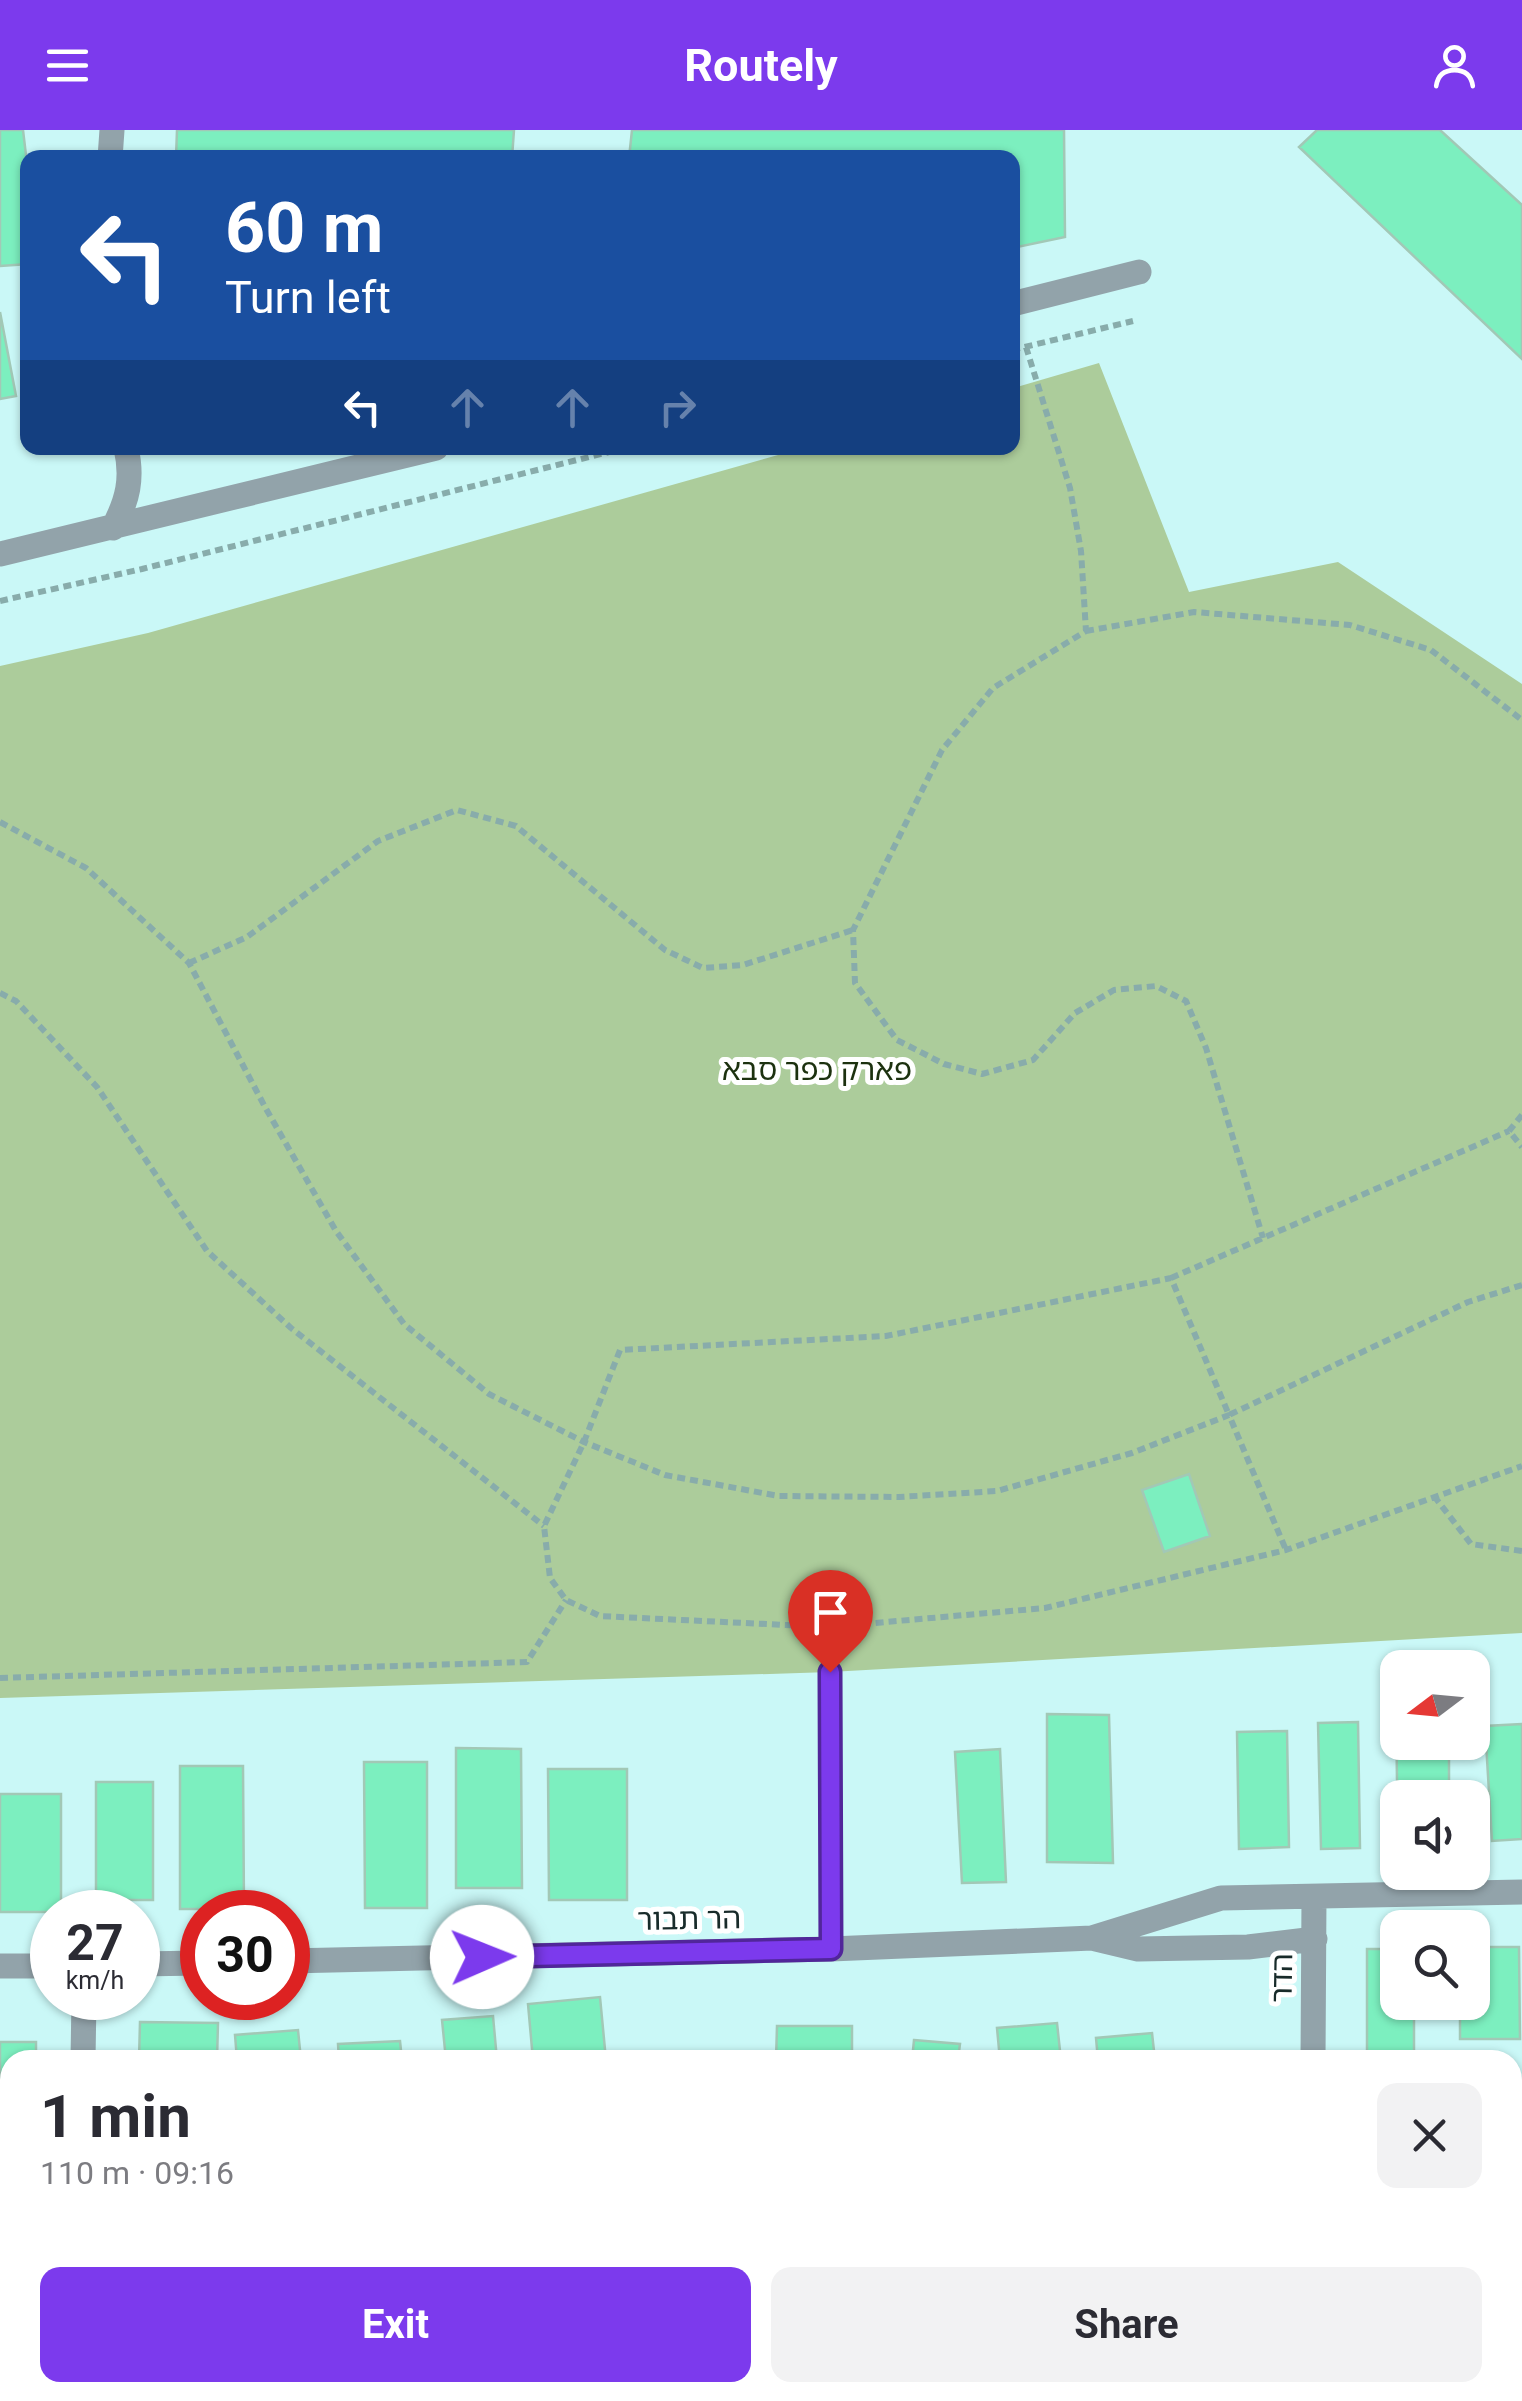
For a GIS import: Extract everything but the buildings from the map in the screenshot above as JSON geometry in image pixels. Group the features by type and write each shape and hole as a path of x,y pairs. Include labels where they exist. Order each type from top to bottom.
{"street":[{"path":"1020,302 1140,272"},
{"path":"114,528 127,501 131,468 128,455"},
{"path":"0,554 408,455"},
{"name":"הר תבור","path":"310,1961 831,1949 1092,1938 1221,1898 1522,1892"},
{"name":"הדר","path":"1313,2050 1314,1897"},
{"name":"הר תבור","path":"1092,1938 1138,1949 1248,1947 1315,1939"},
{"path":"0,1966 30,1966"},
{"path":"83,2050 84,2020"}],"lane":[{"path":"830,1672 831,1949"}],"path":[{"path":"1020,348 1133,321"},
{"path":"1026,347 1070,488 1081,551 1086,631"},
{"path":"0,600 597,455"},
{"path":"1262,1238 1206,1048 1186,1001 1156,986 1114,990 1075,1013 1032,1060 982,1074 944,1064 898,1040 856,983 853,930 942,750 993,688 1086,631 1194,612 1350,625 1431,650 1522,720"},
{"path":"189,963 248,937 378,841 457,810 516,826 665,950 703,968 744,965 853,930"},
{"path":"0,822 86,868 189,963 264,1107 336,1231 404,1324 489,1394 584,1442 665,1475 779,1496 899,1497 997,1491 1132,1452 1229,1415 1468,1302 1522,1285"},
{"path":"0,994 16,1001 97,1087 208,1251 291,1328 544,1526"},
{"path":"1522,1115 1509,1131 1171,1278 886,1336 620,1350 584,1442 544,1526 550,1578 566,1600 600,1616 829,1627 1046,1608 1286,1550 1522,1466"},
{"path":"1509,1131 1522,1147"},
{"path":"1171,1278 1286,1550"},
{"path":"1434,1496 1471,1544 1522,1551"},
{"path":"0,1678 527,1662 566,1600"}],"green space":[{"name":"פארק כפר סבא","path":"1099,363 1189,592 1338,562 1522,684 1522,1633 830,1672 0,1698 0,666 148,633 778,455 1020,455 1020,386"}],"route":[{"path":"482,1957 831,1949 830,1672"}]}
